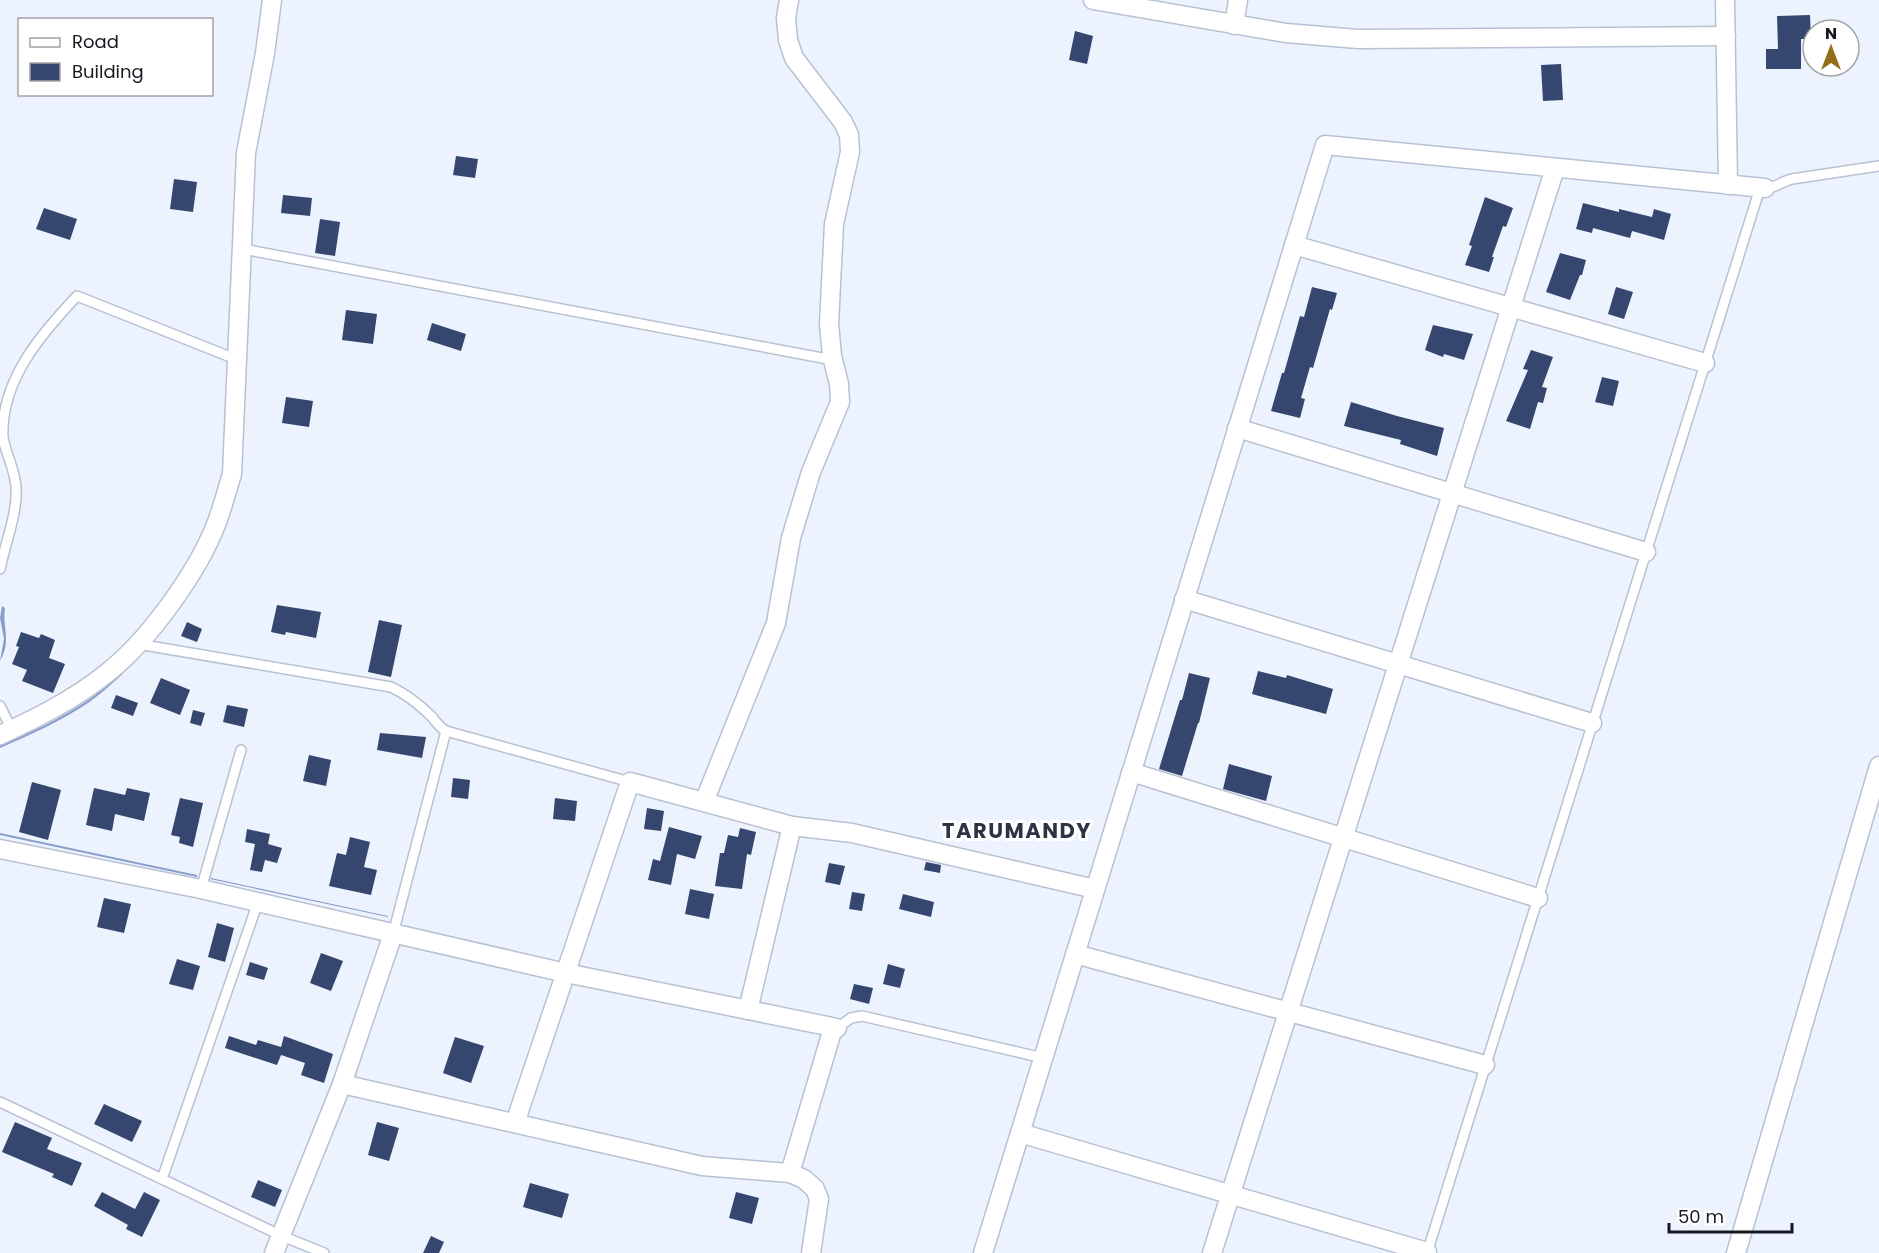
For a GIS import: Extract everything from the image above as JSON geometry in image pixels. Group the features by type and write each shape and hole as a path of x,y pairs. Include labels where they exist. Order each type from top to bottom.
{"street":[{"path":"6,732 75,696 109,672 138,644 167,608 192,571 217,523 232,474 246,153 266,52 272,0"},
{"path":"704,802 776,623 791,538 811,472 840,402 829,324 834,224 850,152 849,135 843,122 794,58 788,40 786,18 789,0"},
{"path":"1093,0 1286,33 1358,39 1726,36"},
{"path":"1234,25 1238,0"},
{"path":"1725,0 1728,185"},
{"path":"983,1253 1325,145 1762,188"},
{"path":"1212,1253 1556,168"},
{"path":"1294,245 1705,363"},
{"path":"1237,428 1646,552"},
{"path":"1184,599 1592,723"},
{"path":"1736,1253 1879,766"},
{"path":"1131,772 1538,898"},
{"path":"515,1123 630,783 792,826 852,833 1095,890"},
{"path":"747,1010 792,826"},
{"path":"0,849 201,889 566,973 835,1028 790,1173"},
{"path":"274,1253 342,1084 393,934"},
{"path":"1075,954 1485,1065"},
{"path":"342,1084 702,1166 790,1173 804,1179 814,1189 819,1199 811,1253"},
{"path":"1020,1133 1427,1252"}],"lane":[{"path":"1427,1252 1705,363 1762,188 1773,187 1791,179 1879,166"},
{"path":"243,249 834,360"},
{"path":"0,569 16,500 16,485 3,438 0,411 5,393 22,360 34,343 77,296 238,360"},
{"path":"138,644 391,687 402,692 446,731 630,783"},
{"path":"0,706 6,732"},
{"path":"393,934 446,731"},
{"path":"201,889 241,750"},
{"path":"162,1179 258,902"},
{"path":"835,1028 851,1018 862,1016 1043,1058"},
{"path":"0,1102 282,1236 324,1253"}],"water":[{"path":"2,606 5,608 6,640 4,654 0,661 4,639 0,618"},
{"path":"143,651 118,679 88,703 56,722 0,748 87,701 109,684"},
{"path":"0,833 197,875 197,877 0,835"},
{"path":"210,879 388,916 388,917"}],"building":[{"path":"1810,15 1810,18 1801,18 1801,69 1766,69 1766,49 1778,49 1777,16"},
{"path":"1075,31 1093,36 1087,64 1069,60"},
{"path":"1561,64 1563,100 1543,101 1541,65"},
{"path":"456,156 478,159 475,178 453,175"},
{"path":"174,179 197,182 193,212 170,209"},
{"path":"283,195 312,198 310,216 281,213"},
{"path":"1485,197 1513,208 1506,227 1503,226 1489,272 1465,265 1472,246 1469,245"},
{"path":"1583,203 1652,217 1654,209 1671,214 1664,240 1632,231 1630,238 1593,228 1592,233 1576,229"},
{"path":"44,208 77,219 70,240 36,229"},
{"path":"320,219 340,222 335,256 315,253"},
{"path":"1560,253 1586,260 1582,275 1580,275 1570,300 1546,292"},
{"path":"1312,287 1337,293 1313,368 1310,367 1301,398 1305,399 1300,418 1271,411 1300,316 1304,317"},
{"path":"1616,287 1633,292 1624,319 1608,314"},
{"path":"346,310 377,314 373,344 342,340"},
{"path":"432,323 466,334 461,351 427,340"},
{"path":"1433,325 1473,334 1464,360 1444,354 1443,357 1425,350"},
{"path":"1531,350 1553,357 1542,387 1547,388 1543,403 1538,402 1530,429 1506,421 1528,370 1523,369"},
{"path":"1602,377 1619,381 1613,406 1595,402"},
{"path":"286,397 313,401 309,427 282,423"},
{"path":"1351,402 1444,428 1437,456 1400,444 1401,440 1344,426"},
{"path":"277,605 321,612 316,638 286,632 285,635 271,632"},
{"path":"379,620 402,625 391,677 368,672"},
{"path":"187,622 202,629 197,642 181,636"},
{"path":"21,632 39,638 41,634 55,640 49,658 65,664 53,693 22,681 27,670 12,664 19,647 16,646"},
{"path":"1258,671 1286,678 1287,675 1333,689 1326,714 1252,694"},
{"path":"1189,673 1210,678 1182,776 1159,769"},
{"path":"161,678 190,690 180,715 150,703"},
{"path":"116,695 138,703 133,716 111,708"},
{"path":"227,705 248,709 244,727 223,722"},
{"path":"193,710 205,713 201,726 190,723"},
{"path":"380,733 426,737 422,758 377,750"},
{"path":"309,755 331,760 326,786 303,781"},
{"path":"1229,764 1272,776 1266,801 1223,789"},
{"path":"453,778 470,780 468,799 451,797"},
{"path":"32,782 61,790 48,840 19,832"},
{"path":"94,788 125,795 127,788 150,793 144,821 115,814 112,831 86,825"},
{"path":"180,798 203,803 193,847 179,843 180,837 171,835"},
{"path":"555,798 577,801 575,821 553,819"},
{"path":"647,808 664,811 661,831 644,829"},
{"path":"669,827 702,836 695,859 677,854 671,885 648,880 653,859 660,861"},
{"path":"740,828 756,832 751,855 747,854 742,889 715,886 720,853 724,853 728,835 738,837"},
{"path":"247,829 270,834 268,844 282,848 277,863 265,860 262,872 250,870 255,844 245,842"},
{"path":"350,837 370,842 364,867 377,870 371,895 329,886 337,853 346,855"},
{"path":"926,862 941,865 940,873 924,870"},
{"path":"829,863 845,866 840,885 825,882"},
{"path":"690,889 714,894 709,919 685,914"},
{"path":"852,892 865,894 862,911 849,909"},
{"path":"903,894 934,902 931,917 899,909"},
{"path":"104,898 131,904 124,933 97,927"},
{"path":"217,923 234,928 225,962 208,957"},
{"path":"321,953 343,961 331,991 310,983"},
{"path":"177,959 200,966 193,990 169,984"},
{"path":"250,962 268,968 264,980 246,975"},
{"path":"888,964 905,969 900,988 883,984"},
{"path":"854,984 873,988 869,1004 850,999"},
{"path":"229,1036 256,1045 258,1040 281,1047 284,1036 333,1054 324,1083 301,1075 305,1063 281,1055 277,1065 225,1048"},
{"path":"455,1037 484,1046 471,1083 443,1073"},
{"path":"104,1104 142,1121 132,1142 94,1124"},
{"path":"15,1122 52,1138 47,1149 82,1163 72,1186 52,1177 54,1174 2,1152"},
{"path":"377,1122 399,1128 389,1161 368,1155"},
{"path":"258,1180 282,1190 275,1207 251,1197"},
{"path":"530,1183 569,1194 562,1218 523,1207"},
{"path":"102,1192 135,1209 144,1192 160,1200 142,1237 126,1229 128,1225 94,1206"},
{"path":"736,1192 759,1198 752,1224 729,1218"},
{"path":"431,1236 444,1242 439,1253 423,1253"}],"district":[{"name":"TARUMANDY","path":"1017,831"}]}
